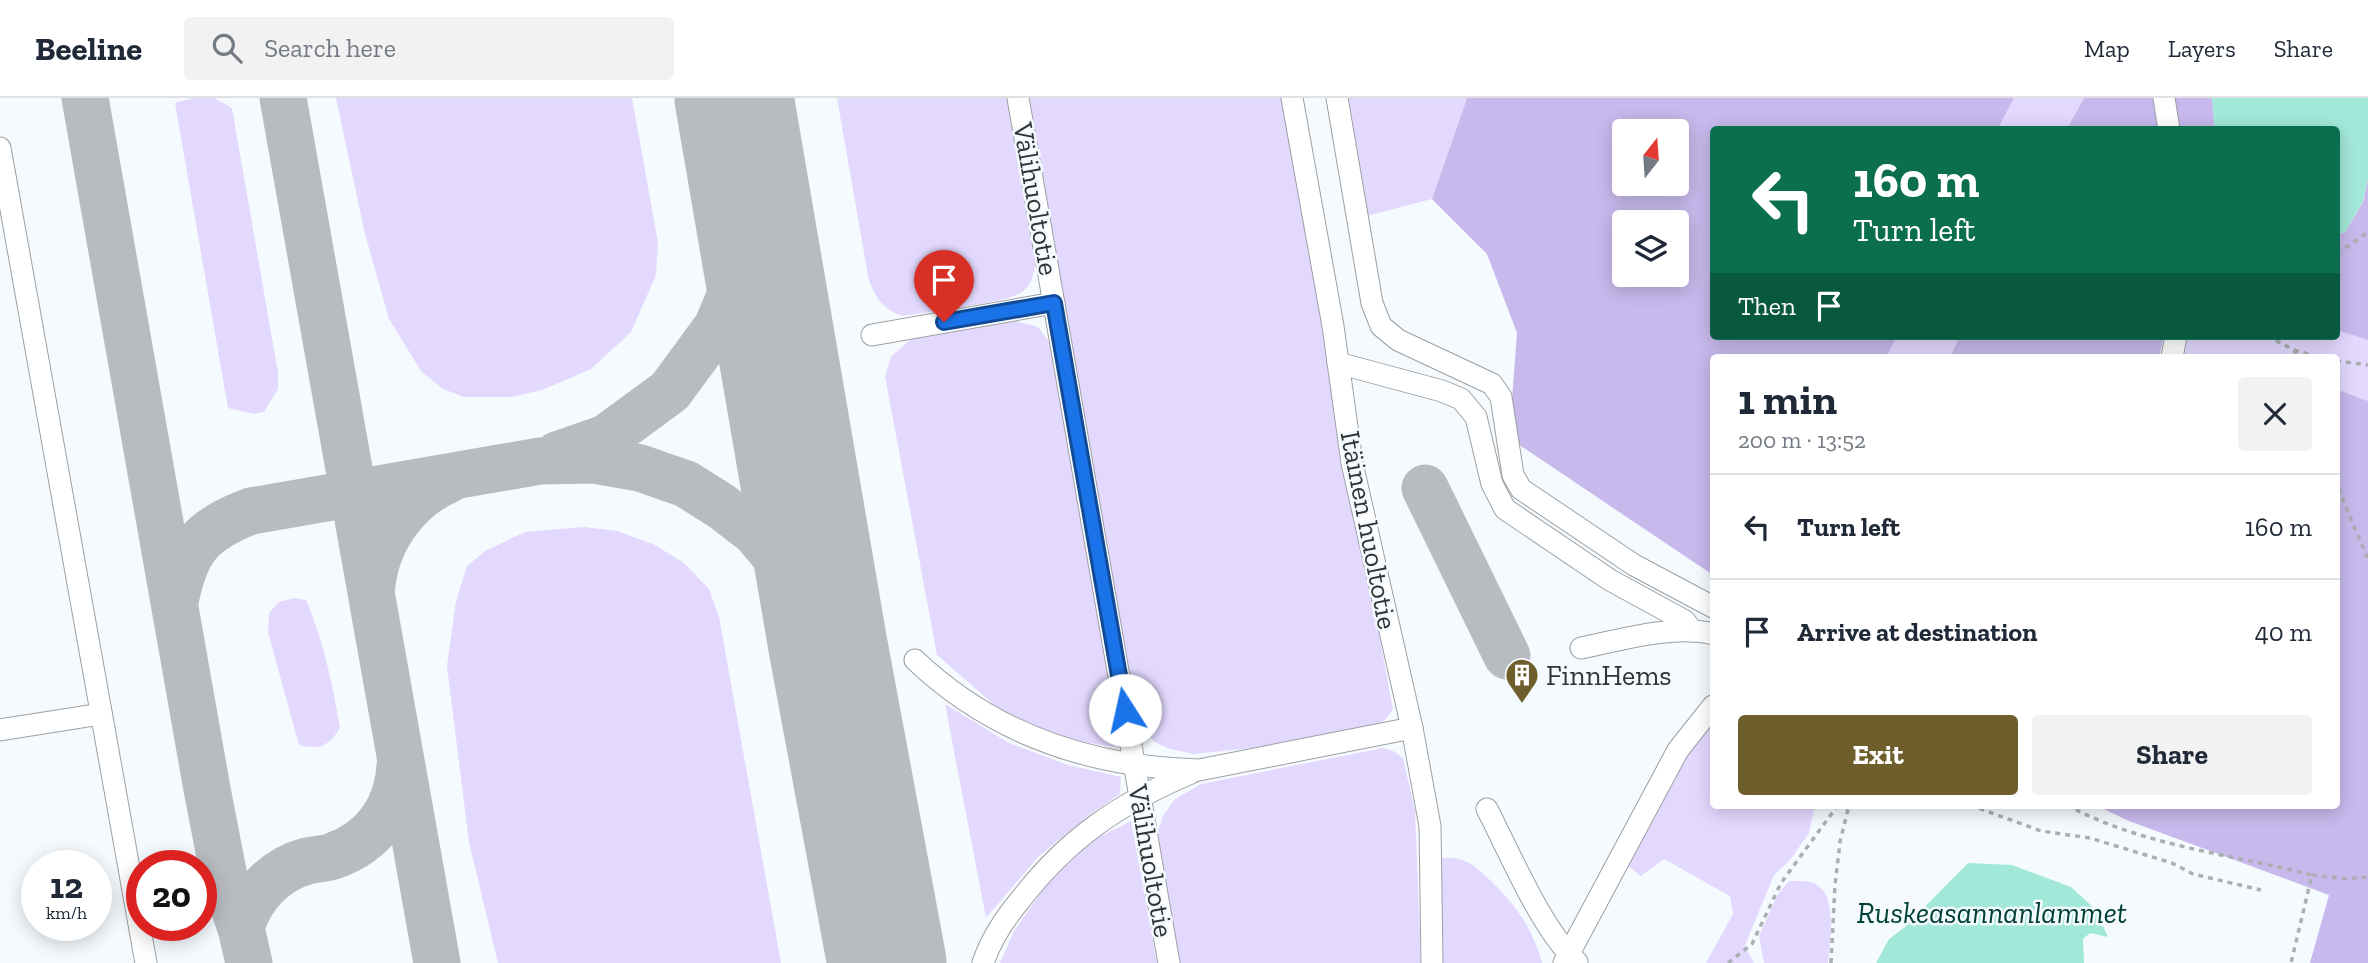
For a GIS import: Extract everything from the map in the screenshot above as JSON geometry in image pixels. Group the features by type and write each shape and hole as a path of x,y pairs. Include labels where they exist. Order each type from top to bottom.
{"lane":[{"name":"Välihuoltotie","path":"1018,98 1169,963"},
{"name":"Itäinen huoltotie","path":"1292,98 1338,363 1352,463 1412,728 1430,826 1432,963"},
{"path":"1337,98 1372,303 1381,326 1398,340 1492,384 1501,397 1513,475 1521,489 1634,565 1710,605"},
{"path":"2164,98 2168,126"},
{"path":"0,148 146,963"},
{"path":"872,335 1054,303"},
{"path":"1338,363 1442,391 1461,399 1476,418 1492,484 1505,509 1610,580 1685,621 1692,631"},
{"path":"1581,648 1692,631 1710,634"},
{"path":"915,660 939,683 996,719 1032,737 1096,759 1166,769 1199,770 1412,728"},
{"path":"1487,809 1542,916 1571,960 1678,750 1710,710"},
{"path":"0,730 101,713"},
{"path":"983,963 1000,927 1036,879 1079,836 1140,797 1199,770"}],"path":[{"path":"2340,250 2368,232"},
{"path":"2275,340 2308,354"},
{"path":"2294,350 2296,354"},
{"path":"2340,362 2368,365"},
{"path":"2340,492 2368,559"},
{"path":"1728,963 1752,944 1781,883 1835,809"},
{"path":"1831,963 1835,885 1840,842 1848,809"},
{"path":"1981,809 2041,831 2090,838 2172,863 2193,874 2261,890"},
{"path":"2076,809 2126,831 2231,858 2312,875 2347,879 2368,877"},
{"path":"2291,963 2312,875"}],"shaded area":[{"path":"193,98 214,98 232,108 278,373 278,389 264,412 254,414 228,408 175,103"},
{"path":"336,98 632,98 658,243 656,275 631,332 591,369 542,390 511,397 464,397 443,389 421,371 389,319 365,234"},
{"path":"837,98 1007,98 1036,263 1032,279 1022,292 1000,300 903,316 890,311 882,303 869,281"},
{"path":"1025,98 1281,98 1393,710 1378,727 1272,746 1193,754 1167,748 1155,742 1143,730 1137,718"},
{"path":"1344,98 1467,98 1432,199 1367,216"},
{"path":"1467,98 2014,98 2000,126 1710,126 1710,340 1895,340 1888,354 1710,354 1710,573 1509,438 1517,333 1487,254 1432,199"},
{"path":"2014,98 2084,98 2068,126 2000,126"},
{"path":"2084,98 2160,98 2164,126 2068,126"},
{"path":"2174,98 2212,98 2215,126 2177,126"},
{"path":"2368,178 2368,340 2340,331 2340,234 2345,232 2363,202"},
{"path":"1015,321 1038,327 1054,348 1120,748 1065,739 999,709 937,655 885,376 891,357 911,339"},
{"path":"2340,331 2368,340 2368,401 2340,390 2340,354 2184,354 2186,340 2340,340"},
{"path":"1895,340 1958,340 1951,354 1888,354"},
{"path":"1958,340 2163,340 2160,354 1951,354"},
{"path":"2340,390 2368,401 2368,963 2310,963 2329,895 2129,821 2104,809 2340,809"},
{"path":"584,527 617,531 653,544 684,563 709,589 719,617 781,963 498,963 469,842 447,666 456,601 467,566 485,551 525,532"},
{"path":"294,598 306,600 318,631 340,728 328,743 318,747 299,745 268,632 269,613 279,602"},
{"path":"945,704 1009,743 1068,765 1121,777 1120,794 1090,814 1039,856 986,918"},
{"path":"1710,721 1710,809 1814,809 1809,833 1790,860 1774,875 1748,938 1745,946 1754,963 1706,963 1733,914 1730,896 1664,859 1641,876 1623,862"},
{"path":"1383,748 1403,758 1415,811 1421,963 1177,963 1157,846 1163,816 1174,800 1201,784"},
{"path":"1131,821 1157,963 1000,963 1014,931 1049,881 1095,839"},
{"path":"1439,858 1457,858 1469,863 1500,890 1528,928 1542,963 1441,963"},
{"path":"1789,881 1814,884 1826,895 1831,924 1828,963 1764,963 1759,936 1778,894"}],"water":[{"path":"2212,98 2368,98 2368,178 2363,201 2345,232 2340,234 2340,126 2215,126"},
{"name":"Ruskeasannanlammet","path":"1968,863 2012,865 2071,887 2095,909 2108,937 2090,933 2083,939 2084,963 1876,963 1889,939 1905,927"}],"taxiway":[{"path":"85,98 207,789 225,882 241,928 249,963"},
{"path":"283,98 437,963"},
{"path":"557,455 606,438 670,391 717,327 735,284 746,216 745,159"},
{"path":"175,602 184,568 198,544 219,526 251,511 540,461 594,460 640,468 686,484 756,533 805,598 828,646"},
{"path":"372,585 380,552 397,522 420,497 450,479"},
{"path":"1425,488 1507,656"},
{"path":"241,928 250,905 274,878 295,865 348,850 372,832 389,809 400,765"}],"runway":[{"path":"734,98 828,646 887,963"}],"place":[{"name":"FinnHems","path":"1522,705"}],"route":[{"path":"944,322 1054,303 1125,710"}]}
